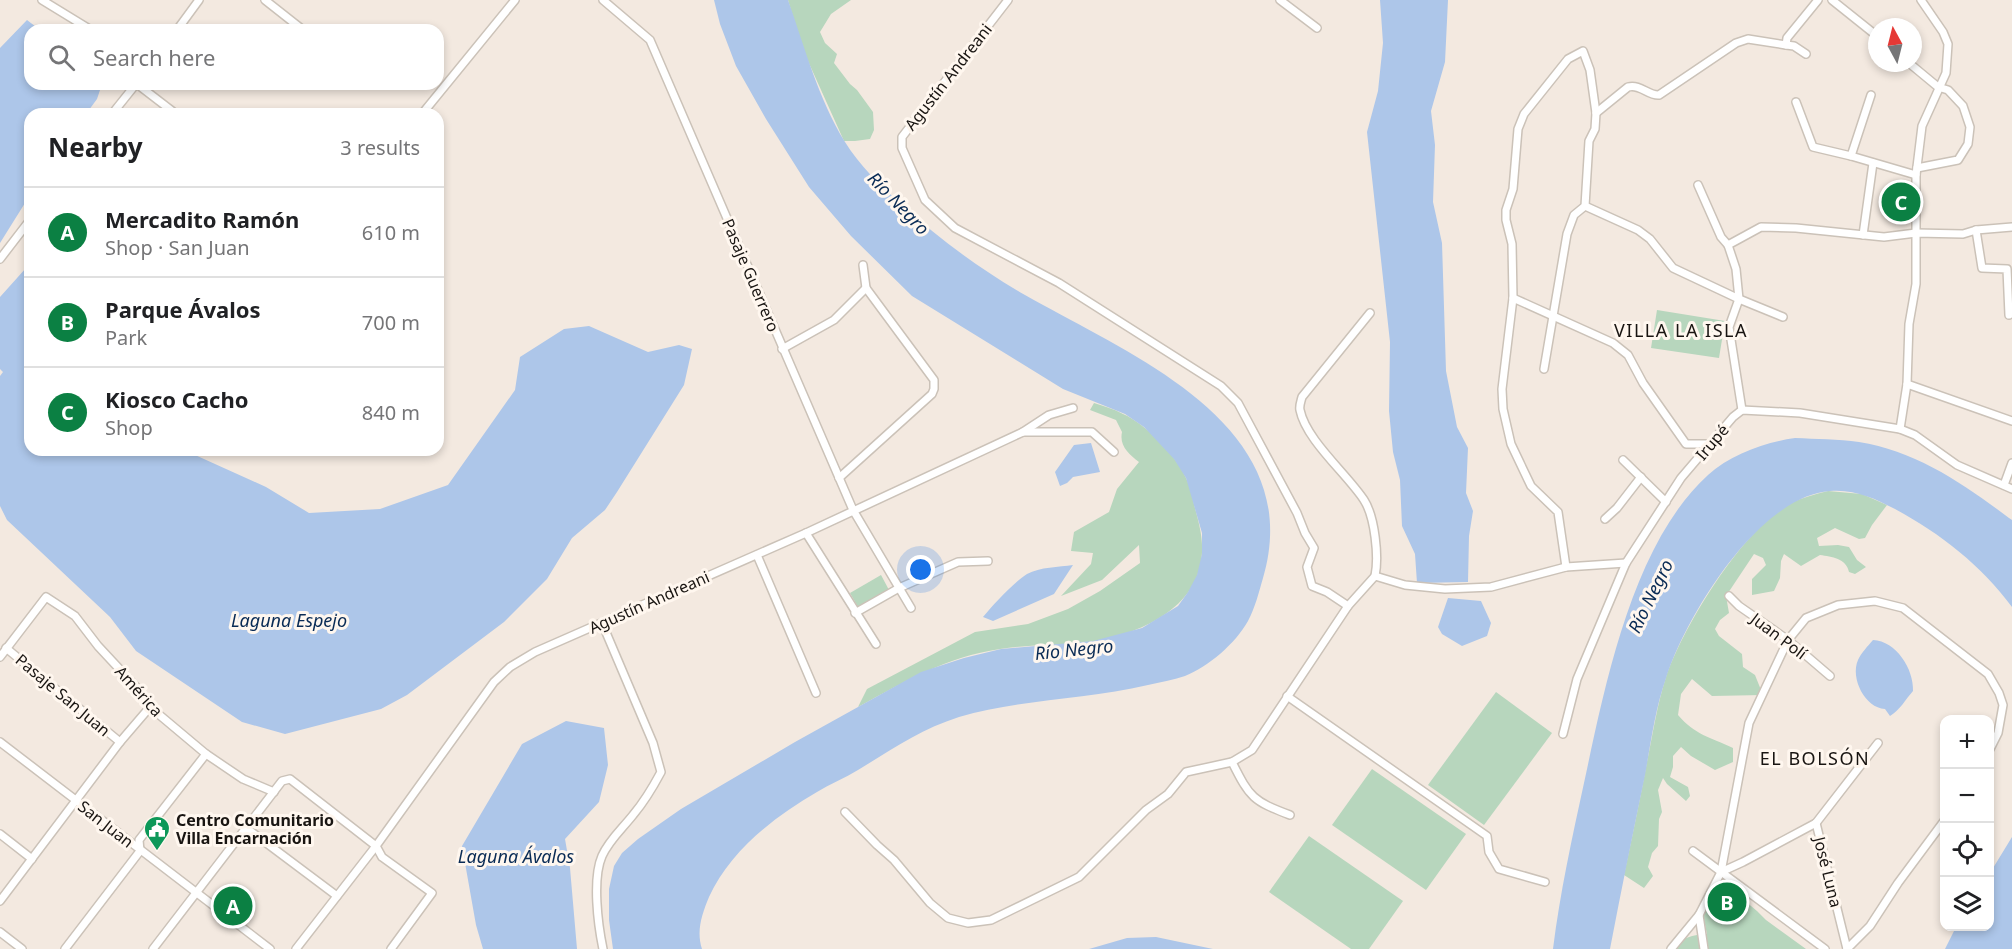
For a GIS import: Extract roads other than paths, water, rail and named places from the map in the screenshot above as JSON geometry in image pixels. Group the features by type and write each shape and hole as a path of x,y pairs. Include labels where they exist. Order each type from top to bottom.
{"street":[{"path":"42,0 82,24"},
{"path":"181,24 199,0"},
{"path":"265,0 295,24"},
{"path":"444,87 515,0"},
{"name":"Pasaje Guerrero","path":"603,0 650,40 853,510 911,608"},
{"name":"Agustín Andreani","path":"1008,0 902,137 902,148 925,200 955,228 1059,283 1221,386 1238,403 1298,513 1305,533 1314,548 1307,567 1312,586 1348,606"},
{"path":"1280,0 1317,28"},
{"path":"1786,45 1788,38 1818,0"},
{"path":"1832,0 1868,29"},
{"path":"1900,429 1907,384 1909,324 1916,284 1916,172 1922,126 1946,73 1948,44 1943,32 1921,0"},
{"path":"1596,113 1628,87 1643,88 1653,96 1659,95 1736,43 1748,39 1761,43 1794,46 1806,54"},
{"path":"1544,369 1567,234 1574,215 1585,206 1589,141 1595,129 1596,113 1590,70 1583,51 1568,59 1524,114 1518,129 1513,189 1506,210 1512,244 1513,298 1502,380 1503,409 1511,444 1532,486 1558,512 1566,567"},
{"path":"1796,102 1813,147 1916,172 1958,160 1968,144 1970,127 1963,106 1948,90 1938,87 1920,72"},
{"path":"117,108 131,90"},
{"path":"144,90 168,108"},
{"path":"427,108 442,90"},
{"path":"1851,156 1871,94"},
{"path":"1863,234 1873,163"},
{"path":"1698,185 1721,237 1728,244 1736,269 1739,299 1729,327 1742,410"},
{"path":"1585,206 1638,230 1650,239 1673,268 1783,317"},
{"path":"1728,244 1761,227 1796,228 1884,237 1916,233 1963,234 1976,230 2012,227"},
{"path":"0,259 24,228"},
{"path":"1976,230 1982,268 2010,269 2009,315"},
{"path":"839,478 932,394 934,389 934,380 866,288 863,265"},
{"path":"782,349 834,321 866,288"},
{"path":"1513,298 1613,343 1628,355 1643,383 1686,444 1712,444"},
{"path":"845,812 894,860 930,903 948,918 968,923 991,920 1079,877 1146,810 1168,794 1186,772 1232,762 1252,750 1348,606 1375,576 1378,563 1377,541 1366,502 1310,433 1300,409 1302,397 1370,313"},
{"path":"1907,384 2012,421"},
{"path":"1023,432 1049,415 1073,408"},
{"name":"Irupé","path":"1563,734 1577,679 1626,563 1681,478 1733,417 1742,410 1800,413 1900,429 1915,435 1957,465 2012,489"},
{"name":"Agustín Andreani","path":"296,949 376,846 494,681 510,667 535,651 757,555 1023,432 1092,432 1114,452"},
{"path":"1623,460 1666,502"},
{"path":"2004,485 2012,463"},
{"path":"1605,519 1617,508 1641,477"},
{"path":"806,533 876,644"},
{"path":"757,555 816,693"},
{"path":"855,613 899,588 958,562 988,561"},
{"path":"1375,576 1405,585 1445,589 1491,587 1566,567 1626,563"},
{"name":"Juan Polí","path":"1729,596 1739,606 1788,640 1830,676"},
{"name":"América","path":"6,648 46,597 75,616 98,646 138,689 150,707 206,754 243,779 273,792"},
{"path":"1671,949 1699,915 1721,872 1749,723 1788,640 1806,618 1838,605 1875,601 1903,608 1988,674 2003,705 1998,733 1994,740"},
{"path":"602,623 653,743 661,772 639,807 612,839 599,866 597,908 603,949"},
{"path":"0,657 6,648"},
{"name":"Pasaje San Juan","path":"6,648 120,742"},
{"path":"1287,696 1487,836 1489,852 1499,869 1545,882"},
{"path":"0,901 120,742 150,707"},
{"name":"San Juan","path":"0,742 270,949"},
{"name":"José Luna","path":"1847,949 1816,823 1878,743"},
{"path":"65,949 140,851 139,840 206,754"},
{"path":"1232,762 1251,796 1263,805 1290,814"},
{"path":"153,949 282,780 290,779 376,846 382,857 432,893 390,949"},
{"path":"1721,872 1816,823"},
{"path":"1847,949 1870,926 1898,883 1943,823"},
{"path":"245,827 337,896"},
{"path":"0,834 32,859"},
{"path":"1693,851 1825,949"},
{"path":"1699,915 1704,949"},
{"path":"0,932 22,949"}],"water":[{"name":"Río Negro","path":"714,0 788,0 813,72 835,125 857,159 871,175 915,217 992,275 1158,370 1200,401 1235,437 1260,477 1270,524 1263,578 1250,616 1243,630 1229,646 1203,666 1185,676 1166,681 1100,694 982,711 932,728 907,740 785,812 741,850 718,880 709,897 700,929 702,949 613,949 609,920 609,889 614,866 622,853 638,839 681,809 921,672 1001,649 1093,641 1142,628 1178,606 1197,575 1202,554 1202,533 1186,478 1174,459 1144,427 1125,414 1063,389 912,296 851,236 809,187 766,119 736,66 720,24"},
{"path":"1380,0 1448,0 1445,62 1431,111 1435,145 1433,202 1442,243 1446,371 1457,427 1468,448 1466,493 1473,511 1469,536 1468,582 1417,583 1415,554 1402,526 1400,480 1393,452 1389,411 1390,342 1367,132 1378,91 1383,43"},
{"path":"27,20 32,24 24,24 24,90 100,90 90,108 24,108 24,205 0,243 0,48"},
{"name":"Laguna Espejo","path":"24,270 24,456 197,456 266,487 309,513 380,509 448,485 515,390 520,357 564,329 589,326 648,352 679,345 692,349 684,385 605,510 572,538 547,579 504,622 407,695 381,709 285,734 242,722 136,651 110,617 7,520 0,506 0,376 3,372 0,369 0,297"},
{"name":"Río Negro","path":"1795,438 1859,442 1900,453 1957,481 2012,520 2012,607 1987,577 1944,540 1895,509 1872,498 1847,491 1830,491 1803,498 1777,514 1752,536 1708,593 1690,623 1666,678 1656,714 1610,949 1553,949 1567,866 1612,661 1641,577 1660,539 1682,504 1708,475 1727,461 1749,450"},
{"path":"1091,443 1100,472 1073,477 1060,486 1055,472 1074,445"},
{"path":"1073,565 1054,594 993,621 983,617 1010,588 1027,574"},
{"path":"1448,598 1481,601 1491,623 1487,636 1462,646 1442,634 1438,627"},
{"path":"1873,640 1889,645 1896,651 1907,665 1913,683 1913,691 1900,708 1890,716 1885,709 1871,703 1866,698 1856,675 1858,660"},
{"name":"Laguna Ávalos","path":"566,721 604,728 608,765 599,802 565,839 570,868 577,949 483,949 476,925 462,846 522,744"},
{"path":"2012,837 2012,949 1945,949 1954,931 1994,931 1994,866"},
{"path":"1156,937 1213,949 1089,949 1127,938"}],"place":[{"name":"Kiosco Cacho","path":"1901,202"},
{"name":"Centro Comunitario Villa Encarnación","path":"157,852"},
{"name":"Parque Ávalos","path":"1727,902"},
{"name":"Mercadito Ramón","path":"233,906"}],"district":[{"name":"VILLA LA ISLA","path":"1681,330"},
{"name":"EL BOLSÓN","path":"1815,758"}]}
